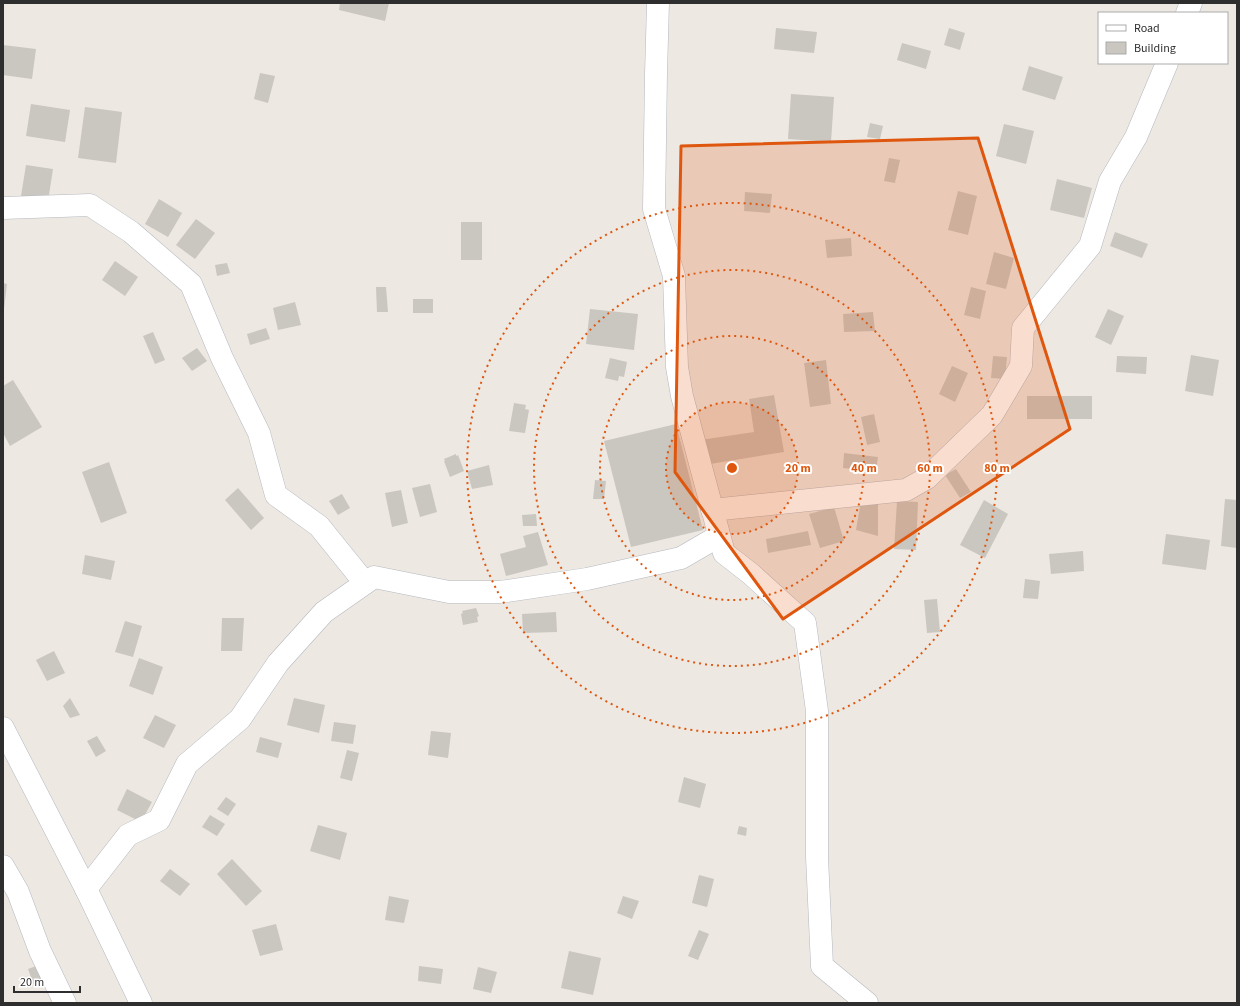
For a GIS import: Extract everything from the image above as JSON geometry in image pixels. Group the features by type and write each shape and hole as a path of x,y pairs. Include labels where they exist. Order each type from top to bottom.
{"street":[{"path":"658,3 654,209 674,276 677,367 682,396 724,553 751,574 805,623 817,711 817,857 822,966 867,1003"},
{"path":"712,510 906,490 927,478 992,415 1021,366 1023,328 1090,246 1110,181 1136,137 1167,64"},
{"path":"3,208 90,205 131,232 191,284 222,358 259,433 276,494 320,526 365,584"},
{"path":"86,889 128,835 160,820 186,764 240,718 278,663 324,612 374,577 449,592 500,592 587,579 681,558 719,536"},
{"path":"3,728 86,889 141,1003"},
{"path":"3,866 18,892 40,951 64,1003"}],"highlighted area":[{"path":"978,138 1070,429 783,619 675,472 681,146"}],"building":[{"path":"340,3 389,3 385,21 339,10"},
{"path":"776,28 817,32 814,53 774,49"},
{"path":"949,28 965,33 960,50 944,45"},
{"path":"902,43 931,51 926,69 897,60"},
{"path":"3,45 36,49 32,79 3,75"},
{"path":"1029,66 1063,77 1055,100 1022,90"},
{"path":"260,73 275,76 268,103 254,99"},
{"path":"791,94 834,97 831,142 788,139"},
{"path":"31,104 70,110 65,142 26,136"},
{"path":"85,107 122,112 116,163 78,158"},
{"path":"870,123 883,126 880,139 867,137"},
{"path":"1004,124 1034,131 1026,164 996,156"},
{"path":"889,158 900,160 895,183 884,181"},
{"path":"26,165 53,169 48,201 21,196"},
{"path":"1057,179 1092,188 1084,218 1050,210"},
{"path":"958,191 977,196 968,235 948,230"},
{"path":"745,192 772,194 770,213 744,211"},
{"path":"159,199 182,213 168,237 145,224"},
{"path":"196,219 215,233 195,259 176,245"},
{"path":"461,222 482,222 482,260 461,260"},
{"path":"1115,232 1148,244 1142,258 1110,246"},
{"path":"851,238 852,256 827,258 825,240"},
{"path":"994,252 1014,258 1006,289 986,284"},
{"path":"115,261 138,277 125,296 102,280"},
{"path":"227,263 230,273 217,276 215,265"},
{"path":"3,283 7,284 4,309 3,309"},
{"path":"376,287 386,287 388,312 377,312"},
{"path":"971,287 986,291 980,319 964,315"},
{"path":"413,299 433,299 433,313 413,313"},
{"path":"295,302 301,325 278,330 273,308"},
{"path":"590,309 638,314 634,350 586,344"},
{"path":"1108,309 1124,316 1111,345 1095,337"},
{"path":"873,312 875,331 844,332 843,314"},
{"path":"266,328 270,339 250,345 247,334"},
{"path":"153,332 165,360 155,364 143,336"},
{"path":"197,348 207,361 192,371 182,358"},
{"path":"1191,355 1219,360 1213,396 1185,391"},
{"path":"993,356 1007,357 1005,379 991,378"},
{"path":"1117,356 1147,357 1146,374 1116,372"},
{"path":"610,358 627,362 624,377 619,376 618,381 605,378"},
{"path":"826,360 831,404 810,407 804,363"},
{"path":"952,366 968,373 955,402 939,394"},
{"path":"13,380 42,427 10,446 3,433 3,386"},
{"path":"774,395 784,452 704,465 700,440 754,432 749,399"},
{"path":"1027,396 1092,396 1092,419 1027,419"},
{"path":"514,403 526,405 525,409 529,410 525,433 509,431"},
{"path":"874,414 880,442 867,445 861,417"},
{"path":"676,424 703,530 631,547 604,441"},
{"path":"844,453 878,457 876,472 843,468"},
{"path":"456,454 456,456 458,455 464,471 450,477 444,459"},
{"path":"109,462 127,513 101,523 82,472"},
{"path":"489,465 493,485 472,489 467,471"},
{"path":"956,469 971,492 960,498 945,475"},
{"path":"595,480 606,481 604,499 593,499"},
{"path":"430,484 437,512 420,517 412,488"},
{"path":"238,488 264,518 251,530 225,500"},
{"path":"401,490 408,523 392,527 385,493"},
{"path":"342,494 350,508 338,515 329,501"},
{"path":"1225,499 1237,500 1237,548 1221,546"},
{"path":"984,500 1008,514 985,558 960,545"},
{"path":"897,501 918,502 916,550 894,549"},
{"path":"878,504 878,536 856,530 860,506"},
{"path":"834,507 844,541 820,548 809,514"},
{"path":"536,514 537,526 523,526 522,515"},
{"path":"808,531 811,545 768,553 766,539"},
{"path":"538,532 548,565 506,576 500,554 526,547 523,536"},
{"path":"1166,534 1210,540 1206,570 1162,564"},
{"path":"1083,551 1084,571 1051,574 1049,554"},
{"path":"85,555 115,561 111,580 82,574"},
{"path":"1025,579 1040,581 1038,599 1023,598"},
{"path":"937,599 940,632 927,633 924,600"},
{"path":"476,608 479,616 477,617 478,622 463,625 461,614 463,613 462,611"},
{"path":"556,612 557,632 523,633 522,614"},
{"path":"222,618 244,618 242,651 221,651"},
{"path":"125,621 142,626 133,657 115,652"},
{"path":"54,651 65,673 47,681 36,660"},
{"path":"139,658 163,667 153,695 129,686"},
{"path":"70,698 80,715 70,718 63,706"},
{"path":"294,698 325,705 319,733 287,725"},
{"path":"155,715 176,725 164,748 143,738"},
{"path":"334,722 356,725 353,744 331,741"},
{"path":"431,731 451,733 448,758 428,755"},
{"path":"97,736 106,751 96,757 87,741"},
{"path":"260,737 282,743 278,758 256,752"},
{"path":"347,750 359,753 352,781 340,778"},
{"path":"684,777 706,784 700,808 678,802"},
{"path":"127,789 152,802 141,822 117,810"},
{"path":"226,797 236,804 228,816 217,809"},
{"path":"210,815 225,824 217,836 202,827"},
{"path":"318,825 347,833 340,860 310,851"},
{"path":"739,826 747,828 746,836 737,834"},
{"path":"232,859 262,891 246,906 217,874"},
{"path":"170,869 190,884 180,896 160,881"},
{"path":"699,875 714,879 707,907 692,903"},
{"path":"389,896 409,900 404,923 385,920"},
{"path":"623,896 639,901 632,919 617,913"},
{"path":"276,924 283,950 260,956 252,930"},
{"path":"699,930 709,934 698,960 688,956"},
{"path":"569,951 601,958 593,995 561,988"},
{"path":"39,965 45,982 34,985 28,969"},
{"path":"419,966 443,969 441,984 418,981"},
{"path":"478,967 497,972 491,993 473,989"}]}
